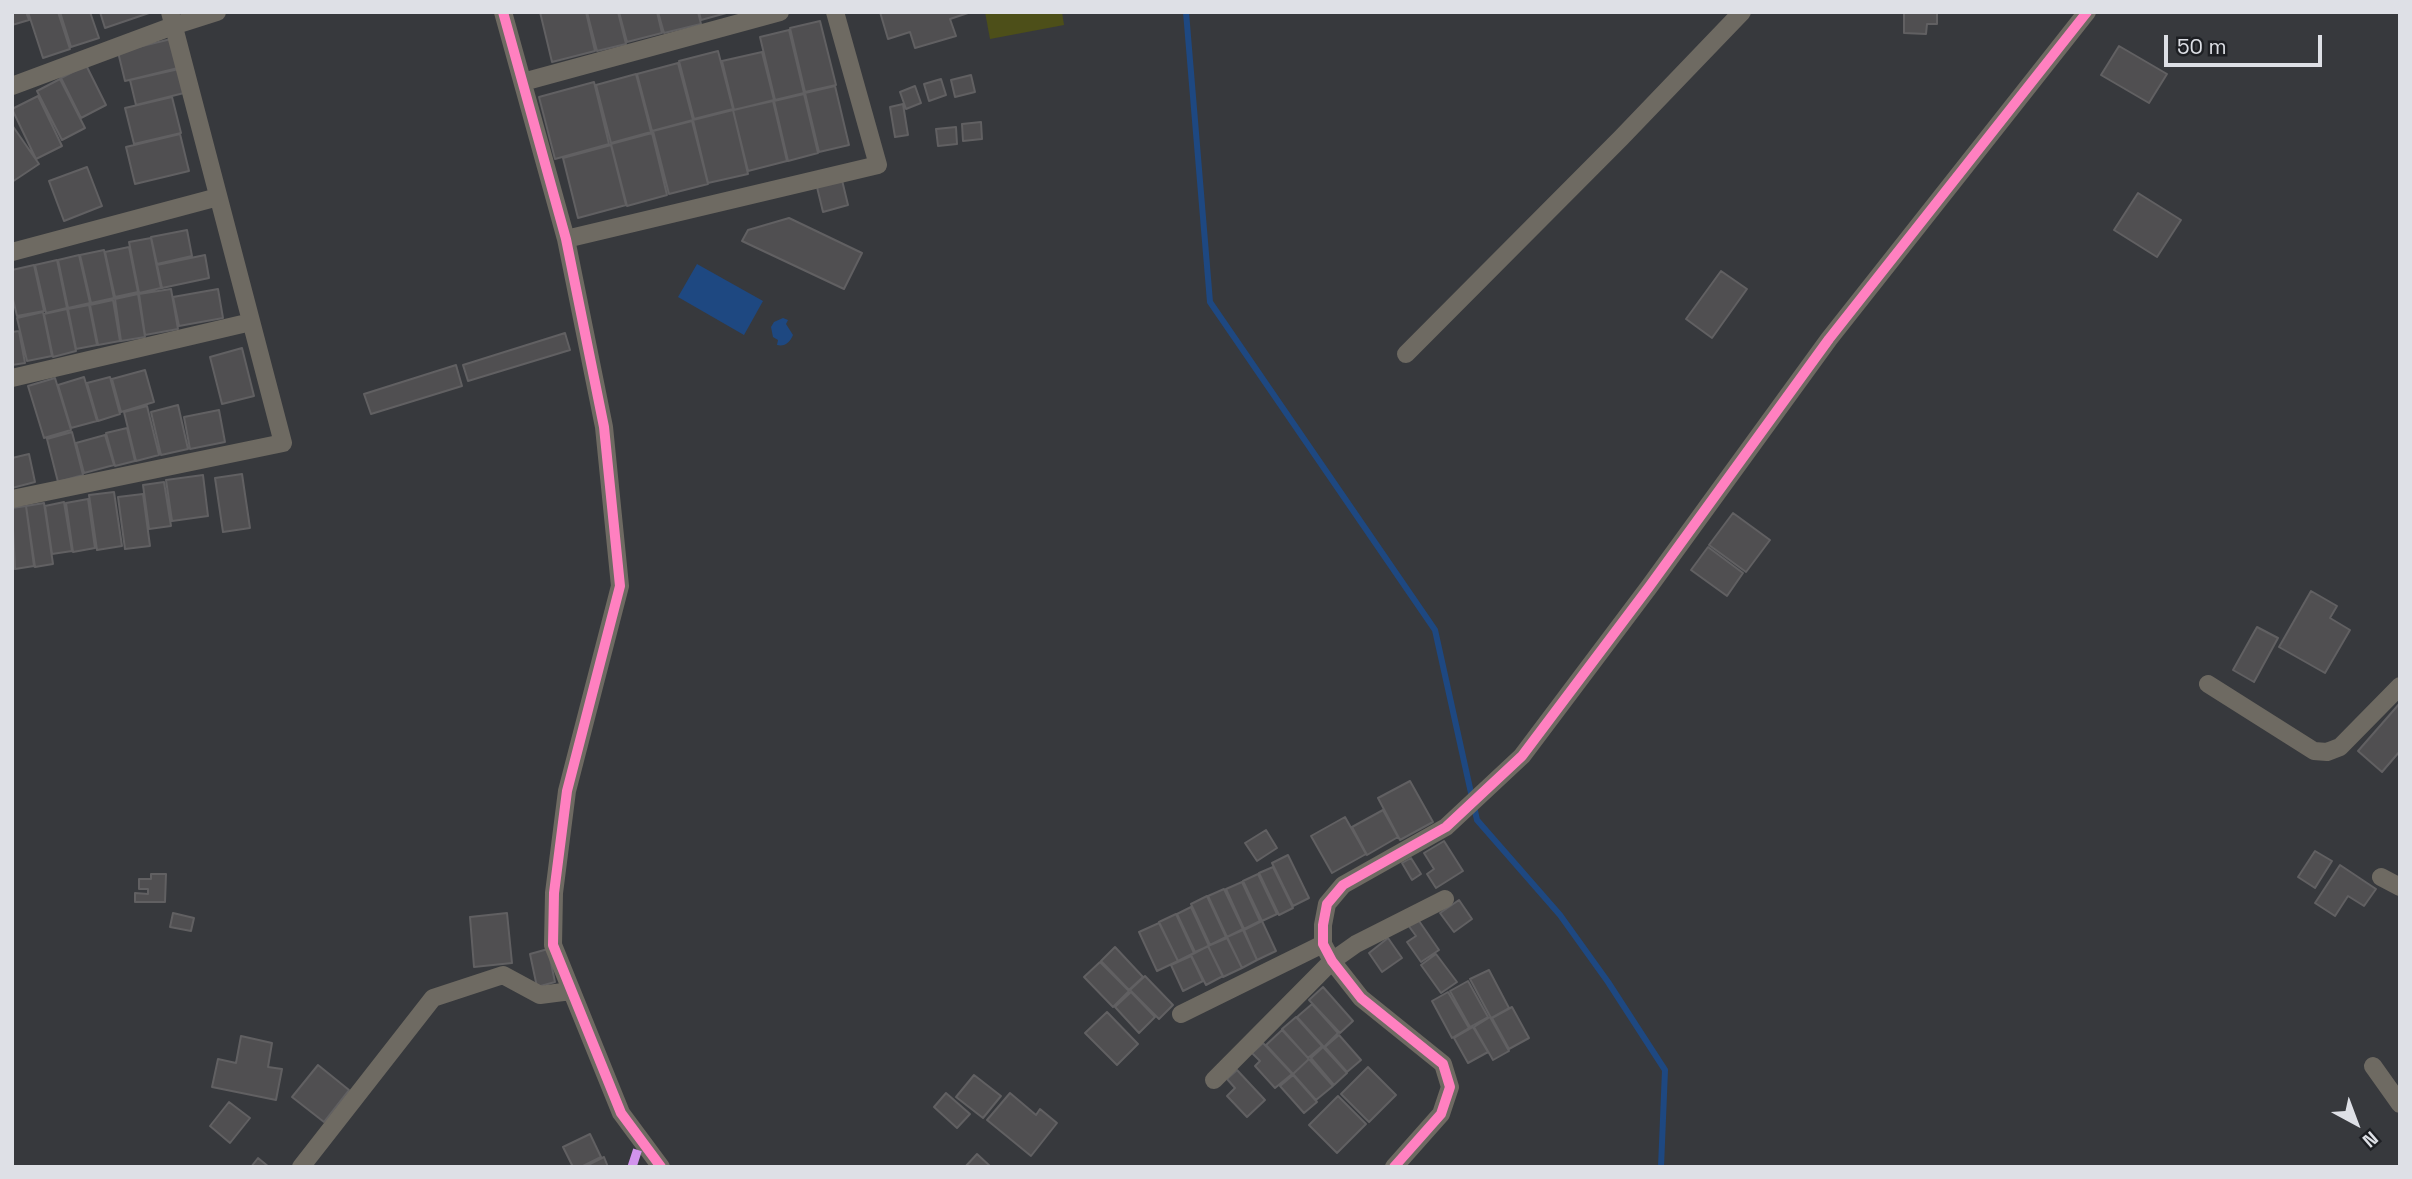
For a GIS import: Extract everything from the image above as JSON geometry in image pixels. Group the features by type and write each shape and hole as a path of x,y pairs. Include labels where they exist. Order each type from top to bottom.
{"street":[{"path":"12,86 171,19 217,12"},
{"path":"503,12 566,239 604,427 621,586 567,791 554,893 554,945 621,1113 661,1167"},
{"path":"523,82 780,12"},
{"path":"566,239 878,165 835,12"},
{"path":"1406,354 1612,148 1742,12"},
{"path":"1394,1167 1441,1114 1450,1087 1443,1064 1361,998 1332,961 1323,944 1327,904 1343,886 1446,827 1522,756 1829,339 2087,12"},
{"path":"12,499 283,443 171,19"},
{"path":"12,252 218,197"},
{"path":"12,378 251,322"},
{"path":"2208,684 2314,751 2327,752 2340,747 2400,686"},
{"path":"2381,877 2400,887"},
{"path":"1214,1080 1332,961 1356,944 1445,899"},
{"path":"1181,1014 1323,944"},
{"path":"301,1167 433,998 503,975 540,995 571,991"},
{"path":"2373,1066 2400,1104"}],"shaded area":[{"path":"985,12 1062,12 1064,25 990,39"}],"water":[{"path":"697,264 763,301 744,335 678,297"},
{"path":"783,318 788,320 786,324 793,335 787,343 777,345 778,340 773,337 771,327 774,322"}],"building":[{"path":"12,12 26,12 29,20 12,25"},
{"path":"28,12 58,12 70,49 43,58"},
{"path":"60,12 90,12 99,38 71,47"},
{"path":"100,12 152,12 105,28"},
{"path":"540,12 586,12 595,51 552,62"},
{"path":"587,12 618,12 626,44 597,51"},
{"path":"619,12 657,12 662,33 627,42"},
{"path":"658,12 698,12 701,24 664,33"},
{"path":"699,12 730,12 701,20"},
{"path":"880,12 971,12 950,19 956,36 915,48 910,32 888,39"},
{"path":"1904,12 1937,12 1937,24 1927,24 1926,34 1904,33"},
{"path":"820,21 836,85 805,92 790,28"},
{"path":"789,30 804,93 775,100 760,37"},
{"path":"171,39 178,68 125,81 118,52"},
{"path":"2119,46 2167,74 2149,103 2101,75"},
{"path":"718,51 733,109 694,119 679,61"},
{"path":"762,52 774,100 734,110 722,61"},
{"path":"678,63 693,120 652,131 637,74"},
{"path":"86,65 106,105 81,118 61,78"},
{"path":"179,69 184,93 136,105 130,80"},
{"path":"636,74 651,132 611,143 596,85"},
{"path":"971,75 975,92 955,97 951,80"},
{"path":"60,79 85,128 62,140 37,91"},
{"path":"941,79 946,95 929,101 924,84"},
{"path":"594,82 609,144 555,159 539,97"},
{"path":"835,86 849,145 819,152 805,93"},
{"path":"915,86 921,103 906,109 900,92"},
{"path":"804,94 818,153 788,161 774,101"},
{"path":"38,96 62,146 36,159 12,109"},
{"path":"172,97 181,133 134,144 125,108"},
{"path":"773,101 787,161 748,171 733,110"},
{"path":"903,104 908,135 895,137 890,107"},
{"path":"733,110 748,174 708,183 693,120"},
{"path":"692,121 708,184 669,194 653,131"},
{"path":"981,122 982,139 963,141 962,124"},
{"path":"12,125 39,164 12,182"},
{"path":"956,127 957,144 938,146 936,129"},
{"path":"652,133 667,195 627,206 611,144"},
{"path":"180,134 189,171 135,184 126,147"},
{"path":"611,145 626,205 578,218 563,158"},
{"path":"87,167 102,206 64,221 49,181"},
{"path":"841,176 848,205 823,212 816,183"},
{"path":"2138,193 2181,220 2157,257 2114,230"},
{"path":"789,218 862,253 844,289 742,241 748,230"},
{"path":"187,230 192,256 157,264 151,237"},
{"path":"151,238 161,288 139,293 129,242"},
{"path":"129,247 138,292 115,297 105,252"},
{"path":"104,250 114,298 91,303 80,255"},
{"path":"79,255 90,303 68,308 58,260"},
{"path":"205,255 209,278 162,288 157,265"},
{"path":"57,260 67,308 46,313 35,265"},
{"path":"34,265 44,311 17,316 12,295 12,270"},
{"path":"1721,271 1747,289 1712,338 1686,319"},
{"path":"171,289 178,329 145,335 139,294"},
{"path":"218,289 223,318 179,326 173,297"},
{"path":"138,294 145,337 121,341 115,299"},
{"path":"113,300 120,341 98,345 90,305"},
{"path":"89,305 97,345 76,349 68,309"},
{"path":"67,309 76,351 53,357 44,314"},
{"path":"43,312 52,356 27,361 17,318"},
{"path":"19,331 25,363 12,365 12,332"},
{"path":"565,333 570,350 468,381 463,365"},
{"path":"242,348 254,396 222,404 210,357"},
{"path":"456,365 462,386 371,414 364,394"},
{"path":"145,370 154,402 121,412 112,379"},
{"path":"84,377 97,421 71,428 58,385"},
{"path":"110,377 120,414 98,421 87,383"},
{"path":"55,378 71,430 44,438 28,386"},
{"path":"178,405 188,449 161,455 151,412"},
{"path":"147,406 159,455 136,461 124,412"},
{"path":"219,410 225,442 190,449 184,417"},
{"path":"127,428 135,461 115,466 106,433"},
{"path":"72,432 83,475 58,482 47,439"},
{"path":"105,435 114,465 84,473 76,443"},
{"path":"29,454 35,482 12,488 12,458"},
{"path":"242,474 250,528 223,532 215,478"},
{"path":"203,475 208,516 172,521 166,480"},
{"path":"164,482 171,526 149,529 143,485"},
{"path":"114,492 122,546 97,550 89,495"},
{"path":"143,494 150,546 125,549 118,497"},
{"path":"88,499 95,548 73,552 66,503"},
{"path":"64,502 72,551 52,554 45,506"},
{"path":"44,503 53,564 35,567 26,506"},
{"path":"26,506 34,566 15,569 12,508"},
{"path":"1733,513 1770,540 1746,572 1709,545"},
{"path":"1708,547 1743,573 1727,596 1691,570"},
{"path":"2311,591 2337,606 2330,618 2350,630 2325,673 2279,647"},
{"path":"2257,627 2278,638 2254,682 2233,670"},
{"path":"2400,703 2400,751 2382,772 2358,751"},
{"path":"1410,781 1433,822 1400,840 1378,798"},
{"path":"1383,810 1398,837 1367,855 1352,827"},
{"path":"1345,817 1366,854 1332,873 1311,836"},
{"path":"1266,830 1277,848 1257,861 1245,843"},
{"path":"1444,841 1463,871 1436,888 1427,874 1434,869 1424,853"},
{"path":"2315,851 2332,861 2315,888 2298,877"},
{"path":"1288,855 1309,898 1293,906 1272,863"},
{"path":"1411,858 1421,874 1412,880 1402,863"},
{"path":"2340,865 2376,889 2364,906 2348,896 2335,916 2315,903"},
{"path":"1273,867 1293,908 1279,915 1259,873"},
{"path":"151,874 166,874 165,902 135,902 135,893 148,894 148,889 139,889 139,879 151,879"},
{"path":"1258,874 1277,914 1262,921 1243,881"},
{"path":"1242,882 1260,921 1244,929 1226,889"},
{"path":"1224,889 1243,929 1227,937 1208,896"},
{"path":"1207,896 1226,937 1210,945 1191,904"},
{"path":"1459,900 1472,919 1454,932 1440,913"},
{"path":"1191,907 1209,946 1195,952 1177,914"},
{"path":"173,913 194,918 191,931 170,927"},
{"path":"507,913 512,963 474,967 470,917"},
{"path":"1176,914 1194,953 1178,961 1159,922"},
{"path":"1417,918 1439,950 1421,962 1407,942 1416,936 1408,925"},
{"path":"1262,921 1276,951 1257,960 1244,930"},
{"path":"1159,923 1178,961 1157,971 1139,932"},
{"path":"1243,930 1257,960 1242,968 1227,937"},
{"path":"1227,938 1242,968 1223,977 1208,946"},
{"path":"1388,938 1402,958 1382,972 1369,953"},
{"path":"1208,946 1223,976 1206,985 1191,955"},
{"path":"1115,947 1143,977 1129,990 1101,961"},
{"path":"548,949 555,982 537,987 530,954"},
{"path":"1436,954 1457,982 1441,993 1421,965"},
{"path":"1191,956 1203,981 1183,991 1171,965"},
{"path":"1100,962 1129,991 1113,1007 1084,977"},
{"path":"1489,970 1509,1008 1491,1018 1470,979"},
{"path":"1145,976 1173,1005 1159,1019 1130,990"},
{"path":"1468,981 1488,1017 1470,1027 1450,991"},
{"path":"1323,987 1353,1021 1340,1033 1309,1000"},
{"path":"1131,992 1155,1017 1139,1033 1115,1007"},
{"path":"1448,992 1469,1028 1452,1038 1432,1001"},
{"path":"1312,1004 1338,1033 1324,1047 1297,1017"},
{"path":"1512,1007 1529,1038 1509,1049 1492,1018"},
{"path":"1107,1012 1138,1044 1117,1065 1085,1033"},
{"path":"1296,1017 1322,1046 1308,1058 1282,1029"},
{"path":"1490,1017 1509,1051 1493,1060 1474,1027"},
{"path":"1473,1027 1488,1052 1468,1063 1454,1038"},
{"path":"1282,1030 1309,1059 1293,1074 1266,1045"},
{"path":"1339,1035 1361,1060 1347,1072 1325,1047"},
{"path":"241,1036 272,1043 268,1067 282,1069 276,1100 212,1087 218,1059 236,1063"},
{"path":"1263,1043 1292,1074 1275,1088 1255,1066 1260,1061 1252,1053"},
{"path":"1323,1047 1347,1073 1334,1085 1311,1058"},
{"path":"1309,1059 1333,1086 1316,1100 1293,1074"},
{"path":"318,1065 349,1090 324,1122 292,1097"},
{"path":"1368,1067 1396,1095 1369,1122 1341,1094"},
{"path":"1237,1070 1265,1100 1247,1117 1227,1096 1235,1088 1227,1079"},
{"path":"974,1075 1001,1096 983,1118 956,1097"},
{"path":"1293,1075 1317,1102 1304,1113 1280,1086"},
{"path":"946,1093 970,1114 957,1128 934,1107"},
{"path":"1010,1093 1036,1115 1040,1109 1057,1123 1031,1156 987,1120"},
{"path":"1338,1096 1366,1124 1337,1153 1309,1125"},
{"path":"229,1102 250,1118 230,1143 210,1126"},
{"path":"590,1134 601,1157 581,1167 573,1167 563,1147"},
{"path":"977,1154 991,1167 965,1167"},
{"path":"604,1157 608,1167 584,1167"},
{"path":"258,1158 269,1167 251,1167"}],"waterway":[{"path":"1186,12 1210,302 1435,630 1477,820 1560,915 1608,982 1665,1070 1661,1167"}],"marked path":[{"path":"632,1167 641,1139"}],"cycle path":[{"path":"503,12 566,239 604,427 620,586 567,791 554,893 553,945 621,1113 661,1167"},
{"path":"1394,1167 1441,1114 1450,1087 1443,1064 1361,998 1332,961 1323,944 1327,904 1343,885 1446,827 1522,756 1829,339 2087,12"}]}
